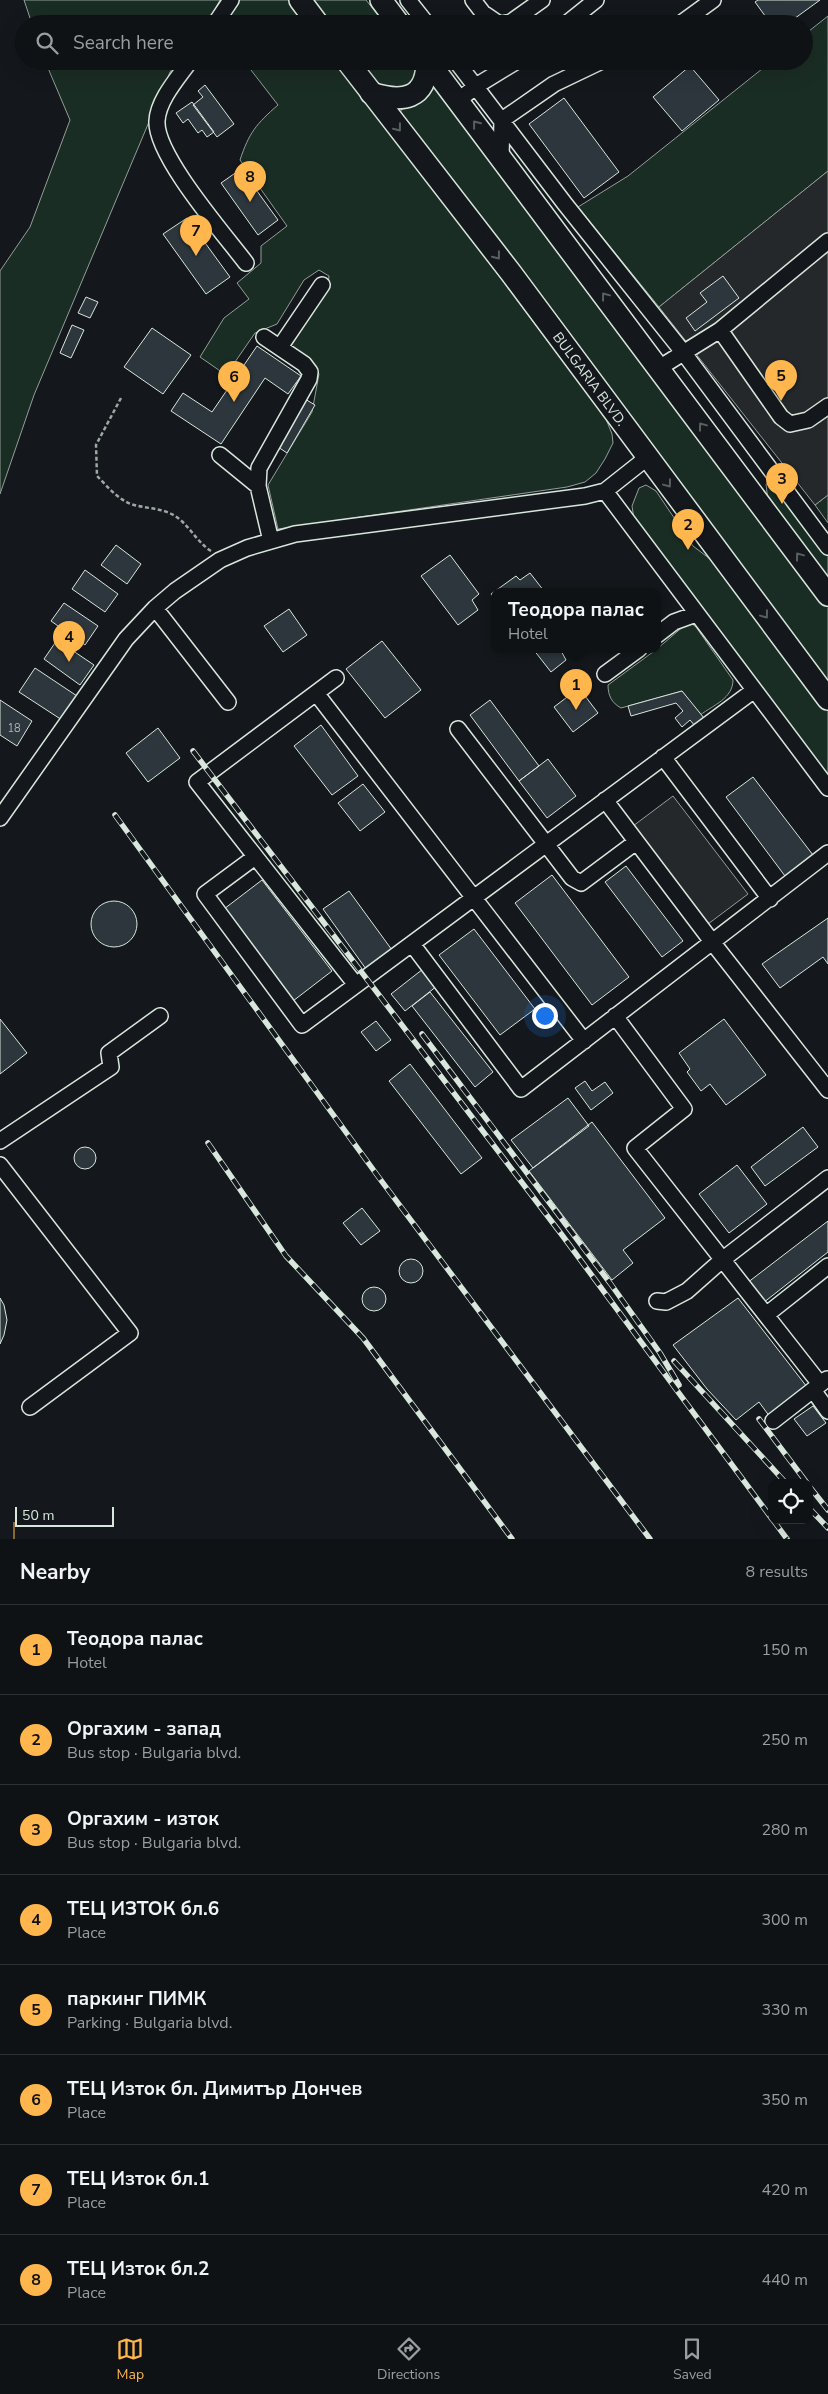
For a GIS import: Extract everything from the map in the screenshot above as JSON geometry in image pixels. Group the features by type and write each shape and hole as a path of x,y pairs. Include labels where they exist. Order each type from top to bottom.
{"highway":[{"path":"300,0 311,15"},
{"path":"381,0 392,15"},
{"name":"BULGARIA BLVD.","path":"354,70 517,281 828,699"},
{"path":"371,93 396,100 408,97 417,91 424,82 426,70"},
{"path":"434,70 828,596"}],"street":[{"path":"221,15 231,0"},
{"path":"408,0 420,15"},
{"path":"473,0 486,15"},
{"path":"534,15 542,0"},
{"path":"577,15 596,0"},
{"path":"692,15 713,0"},
{"path":"184,70 164,99 157,121 161,140 173,165 246,262"},
{"path":"463,70 683,352 828,547"},
{"path":"458,100 476,86 503,70"},
{"path":"502,120 554,84 583,70"},
{"path":"501,158 502,120"},
{"path":"546,218 566,204"},
{"path":"659,368 720,330 828,241"},
{"path":"280,347 322,285"},
{"path":"720,330 781,417 790,424 808,420 828,406"},
{"path":"264,338 304,364 310,372 309,379 259,468 258,486 271,541"},
{"path":"220,455 258,486"},
{"path":"0,818 126,640 155,608 194,576 220,560 247,548 295,534 585,496 605,491 648,457"},
{"path":"605,491 752,690 828,788"},
{"path":"155,608 228,702"},
{"path":"661,632 674,622 696,614"},
{"path":"606,674 634,653"},
{"path":"336,678 197,782 356,985"},
{"path":"256,857 205,894 302,1025 752,690"},
{"path":"316,693 584,1041"},
{"path":"458,729 572,878 581,884 636,842"},
{"path":"663,757 770,900"},
{"path":"606,800 713,943 828,1090"},
{"path":"412,944 521,1089 770,900 828,853"},
{"path":"0,1141 111,1067 110,1053 160,1016"},
{"path":"615,1016 684,1109 635,1148 820,1384 828,1411"},
{"path":"0,1165 130,1333 30,1407"},
{"path":"657,1301 666,1302 676,1298 828,1178"},
{"path":"766,1315 828,1266"},
{"path":"773,1421 820,1384"}],"path":[{"path":"121,398 96,445 97,476 118,496 132,504 166,511 179,518 201,544 212,551 220,560"}],"green space":[{"path":"24,0 220,0 212,15 29,15"},
{"path":"235,0 290,0 302,15 228,15"},
{"path":"310,0 366,0 378,15 321,15"},
{"path":"828,16 828,171 659,307 578,207 628,176 761,70 813,70 813,28"},
{"path":"49,70 171,70 34,395 0,494 0,271 30,227 70,120"},
{"path":"251,70 345,70 606,419 612,434 613,443 596,473 585,482 567,487 278,529 268,485 312,412 319,374 310,359 291,346 327,291 329,276 319,270 304,280 277,324 255,333 226,375 200,357 224,318 249,299 237,283 261,263 261,246 287,226 240,160 254,130 278,105"},
{"path":"365,70 415,70 416,79 401,93 379,85"},
{"path":"432,86 437,86 828,606 828,685 400,115 402,107"},
{"path":"771,482 828,551 828,582 768,501 766,484"},
{"path":"646,485 656,491 693,546 722,568 828,711 828,777 634,519 632,506 639,488"},
{"path":"828,495 828,523 815,505"},
{"path":"691,623 696,627 733,680 730,692 717,704 700,715 682,691 621,708 615,704 611,699 608,685 652,653 661,653 661,646 685,625"}],"shaded area":[{"path":"828,171 828,495 815,505 659,307"},
{"path":"673,796 748,894 708,924 633,826"}],"building":[{"path":"758,0 820,0 799,15 764,15 755,2"},
{"path":"685,70 693,70 719,100 682,131 653,97"},
{"path":"205,85 234,124 217,137 193,105 203,97 198,91"},
{"path":"564,98 619,172 584,198 529,124"},
{"path":"192,102 214,132 207,137 202,130 198,133 188,119 183,123 176,113"},
{"path":"241,169 278,220 258,235 221,183"},
{"path":"187,218 230,277 206,294 163,234"},
{"path":"723,276 739,298 695,331 686,318 707,302 700,293"},
{"path":"86,297 98,302 90,318 78,313"},
{"path":"72,325 84,330 71,358 60,353"},
{"path":"152,328 191,355 163,394 124,367"},
{"path":"257,346 301,376 288,394 265,378 221,444 171,411 183,393 212,412"},
{"path":"305,399 315,405 287,453 278,447"},
{"path":"116,545 141,564 127,584 101,565"},
{"path":"450,555 479,594 472,600 478,610 458,625 421,576"},
{"path":"85,570 118,594 105,612 72,589"},
{"path":"530,573 542,588 499,588 516,576 520,580"},
{"path":"64,603 98,626 85,645 51,621"},
{"path":"289,609 307,635 283,652 264,626"},
{"path":"57,640 94,665 80,685 44,659"},
{"path":"382,641 421,690 385,718 346,669"},
{"path":"536,653 562,653 566,660 551,672"},
{"path":"35,668 77,696 62,720 19,692"},
{"path":"579,688 598,713 573,732 554,707"},
{"path":"682,691 704,718 695,726 690,720 682,727 675,718 683,711 676,703 631,716 628,706"},
{"path":"0,700 32,721 17,746 0,735"},
{"path":"490,700 539,766 519,781 470,715"},
{"path":"321,725 358,776 332,795 294,746"},
{"path":"158,728 180,758 148,782 126,753"},
{"path":"548,759 576,796 547,818 519,781"},
{"path":"753,777 813,855 785,876 726,797"},
{"path":"363,784 385,812 360,831 338,803"},
{"path":"626,866 683,941 662,957 605,882"},
{"path":"552,875 629,977 592,1005 515,903"},
{"path":"262,880 332,971 293,1001 224,909"},
{"path":"349,891 392,950 366,969 323,909"},
{"path":"114,901 127,905 133,911 137,924 133,937 127,943 114,947 101,943 95,937 91,924 95,911 101,905"},
{"path":"828,918 828,964 823,957 780,988 762,964"},
{"path":"474,929 535,1009 500,1035 439,955"},
{"path":"423,969 437,986 405,1011 391,994"},
{"path":"430,992 493,1072 475,1087 412,1006"},
{"path":"0,1019 27,1053 0,1074"},
{"path":"724,1019 766,1075 726,1105 710,1084 701,1091 687,1072 690,1069 679,1053"},
{"path":"376,1021 391,1040 376,1051 361,1032"},
{"path":"410,1064 482,1158 461,1174 389,1081"},
{"path":"585,1081 592,1091 605,1082 613,1093 591,1110 575,1088"},
{"path":"568,1098 589,1126 533,1168 511,1140"},
{"path":"592,1122 665,1218 623,1250 633,1263 612,1280 529,1171"},
{"path":"803,1127 818,1147 765,1186 751,1167"},
{"path":"81,1147 89,1147 96,1154 96,1162 89,1169 81,1169 74,1162 74,1154"},
{"path":"737,1165 767,1204 729,1233 699,1194"},
{"path":"362,1208 380,1231 361,1245 343,1223"},
{"path":"828,1221 828,1252 763,1303 747,1283"},
{"path":"411,1259 419,1263 423,1271 419,1279 411,1283 403,1279 399,1271 403,1263"},
{"path":"374,1287 382,1291 386,1299 382,1307 374,1311 366,1307 362,1299 366,1291"},
{"path":"0,1298 4,1305 7,1320 0,1344"},
{"path":"738,1298 807,1387 770,1417 759,1402 736,1420 707,1389 673,1345"},
{"path":"813,1406 826,1423 807,1436 794,1419"}],"railway":[{"path":"193,751 562,1235 768,1514"},
{"path":"115,815 380,1179 650,1539"},
{"path":"422,1034 610,1283 660,1353 679,1385"},
{"path":"208,1143 286,1256 363,1338 512,1539"},
{"path":"674,1361 782,1479"},
{"path":"759,1419 804,1479"},
{"path":"813,1491 828,1510"},
{"path":"813,1512 828,1528"},
{"path":"776,1524 787,1539"}],"power":[{"path":"14,1522 14,1539"}],"place":[{"name":"ТЕЦ Изток бл.2","path":"250,202"},
{"name":"ТЕЦ Изток бл.1","path":"196,256"},
{"name":"паркинг ПИМК","path":"781,401"},
{"name":"ТЕЦ Изток бл. Димитър Дончев","path":"234,402"},
{"name":"Оргахим - изток","path":"782,504"},
{"name":"Оргахим - запад","path":"688,550"},
{"name":"ТЕЦ ИЗТОК бл.6","path":"69,662"},
{"name":"Теодора палас","path":"576,710"}]}
